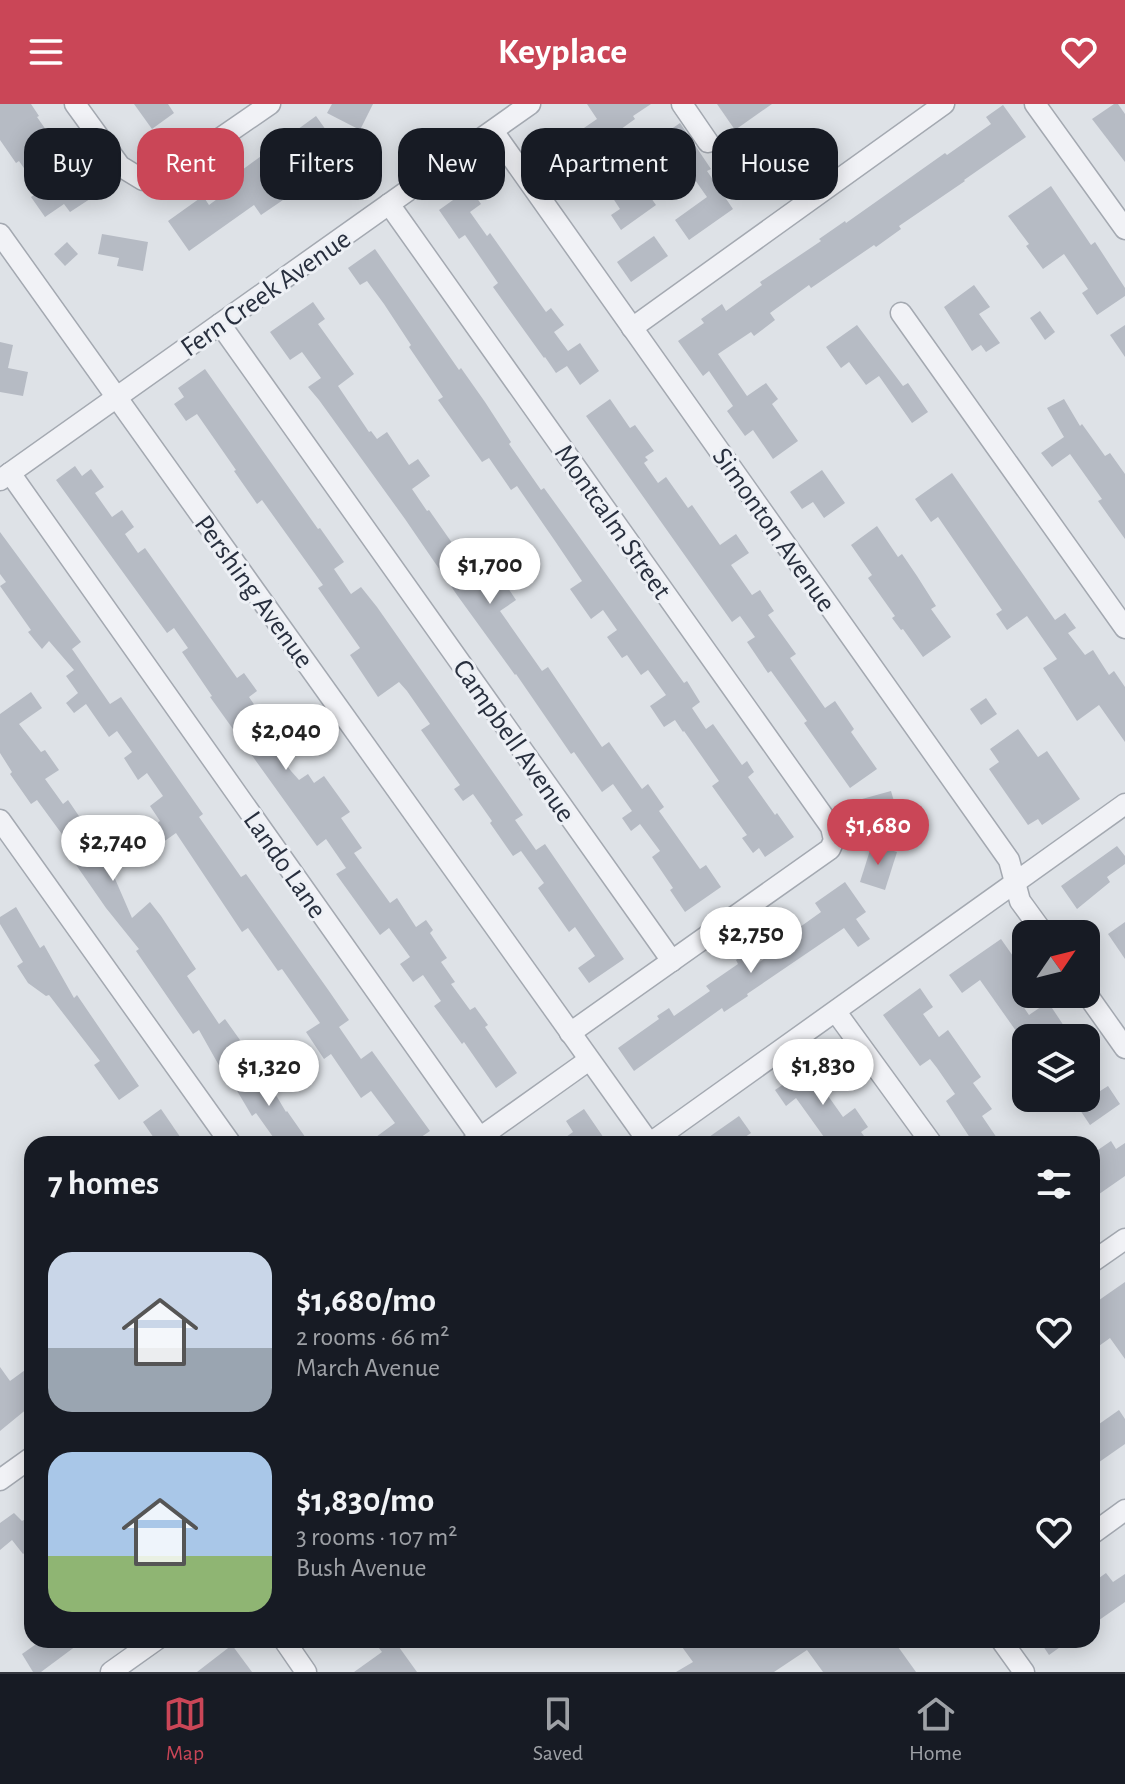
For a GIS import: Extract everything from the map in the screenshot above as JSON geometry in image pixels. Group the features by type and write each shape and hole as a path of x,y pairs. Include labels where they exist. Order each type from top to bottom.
{"street":[{"path":"75,104 120,166 143,180 167,175 270,104"},
{"name":"Fern Creek Avenue","path":"497,128 530,104"},
{"path":"682,104 708,142"},
{"path":"632,328 944,104"},
{"path":"1035,104 1125,229"},
{"name":"Simonton Avenue","path":"505,148 1009,860 1020,901 1034,920"},
{"name":"Fern Creek Avenue","path":"5,477 398,198"},
{"name":"Montcalm Street","path":"389,204 831,827 834,840 830,849 672,961"},
{"name":"Pershing Avenue","path":"0,234 644,1136"},
{"path":"901,313 1125,628"},
{"name":"Campbell Avenue","path":"220,324 672,961"},
{"name":"Lando Lane","path":"5,477 471,1136"},
{"path":"661,1136 1125,804"},
{"path":"0,820 225,1136"},
{"path":"570,1033 672,961"},
{"path":"1097,1008 1125,1048"},
{"path":"836,1012 926,1136"},
{"path":"482,1136 589,1060"},
{"path":"1100,1256 1125,1239"},
{"path":"0,1480 24,1463"},
{"path":"1100,1528 1125,1510"},
{"path":"111,1672 145,1648"},
{"path":"290,1648 306,1672"},
{"path":"1006,1648 1022,1672"}],"building":[{"path":"0,104 31,104 45,128 24,128 24,168 19,161 16,163 0,140"},
{"path":"134,104 168,104 174,113 151,128"},
{"path":"332,104 373,104 361,128 327,113"},
{"path":"587,104 651,104 633,116 635,119 623,128 584,128 597,119"},
{"path":"717,104 772,104 738,128 734,128"},
{"path":"1118,104 1125,114 1125,162 1092,119"},
{"path":"1003,105 1026,137 899,226 901,229 876,247 874,245 811,288 809,285 770,313 775,320 754,336 751,332 718,354 747,396 766,383 778,399 772,404 798,441 773,459 753,430 745,436 727,411 733,406 709,371 703,376 678,341 704,323 701,319 722,304 726,311 762,285 760,282 821,241 819,239 991,124 986,117"},
{"path":"316,116 325,128 300,128"},
{"path":"696,147 711,169 707,171 712,178 712,200 727,200 733,209 689,240 675,220 707,197 696,181"},
{"path":"260,157 260,200 283,200 261,215 254,205 189,251 168,221 197,200 206,200 209,205 216,200 244,200 244,169"},
{"path":"1051,186 1091,245 1095,242 1125,288 1125,296 1097,315 1082,293 1088,289 1064,254 1043,269 1008,216"},
{"path":"33,200 88,200 70,212 64,204 45,217"},
{"path":"453,200 478,200 481,204 470,212 487,236 490,233 546,312 551,308 564,325 554,332 568,351 580,343 599,371 580,385 567,366 556,373 493,287 498,283 465,235 459,239 439,210"},
{"path":"614,200 652,200 656,205 621,230 611,215 620,209"},
{"path":"102,234 148,242 143,271 117,266 119,258 98,254"},
{"path":"654,236 668,256 631,282 617,262"},
{"path":"67,242 78,254 65,266 54,254"},
{"path":"375,249 459,370 461,368 485,402 541,490 544,488 684,683 687,681 700,702 692,708 706,729 713,724 742,765 747,761 754,772 748,777 794,837 765,857 759,848 753,853 742,838 747,835 712,786 719,781 684,731 675,720 664,727 650,706 666,695 648,670 641,675 627,655 622,658 607,637 617,630 603,610 591,619 570,589 582,581 517,486 511,490 489,458 482,462 438,400 443,397 384,304 367,281 360,285 348,268"},
{"path":"974,285 990,307 979,314 1000,343 986,352 981,345 972,351 944,307"},
{"path":"313,302 325,319 318,324 354,374 338,386 369,432 377,439 387,432 409,465 418,459 430,476 412,489 427,511 464,560 473,554 494,584 502,579 516,600 500,611 542,671 548,667 602,747 609,742 642,789 648,784 664,807 659,811 700,869 706,865 721,887 685,912 652,857 660,851 640,824 631,831 622,818 632,811 613,784 602,792 574,752 571,754 308,387 321,378 302,352 290,360 270,332"},
{"path":"1040,311 1055,332 1045,340 1030,318"},
{"path":"857,325 903,386 908,383 928,412 912,423 879,376 866,385 849,362 841,368 826,347"},
{"path":"1125,325 1125,357 1110,335"},
{"path":"0,342 13,345 8,368 28,372 23,396 0,392"},
{"path":"205,369 344,562 334,569 351,594 361,587 377,607 523,815 515,820 536,850 545,844 624,959 589,983 578,968 595,956 575,927 569,932 538,888 544,883 521,851 513,856 473,794 463,801 454,789 460,785 421,730 430,724 407,691 399,682 378,697 350,655 360,648 318,588 323,585 262,500 257,504 197,414 186,421 174,404 184,397 178,388"},
{"path":"610,399 630,428 635,425 654,451 645,457 648,460 644,463 658,483 666,477 688,508 692,505 720,545 736,534 749,553 731,565 752,595 760,590 774,611 768,615 796,654 790,658 825,708 835,701 854,729 851,732 877,769 850,788 804,723 807,721 747,642 755,637 740,616 732,622 586,416"},
{"path":"1064,399 1080,426 1082,424 1105,456 1110,453 1125,474 1125,539 1098,501 1102,499 1070,454 1052,467 1041,453 1064,437 1047,408"},
{"path":"75,466 82,476 91,469 104,487 95,493 112,517 122,510 134,527 125,534 138,553 145,548 237,678 244,673 257,691 249,697 285,746 277,752 291,771 299,780 308,774 314,783 324,776 350,812 341,818 362,848 354,853 390,903 397,898 416,927 426,920 433,930 430,933 447,958 441,962 455,982 451,984 470,1010 475,1007 517,1073 496,1088 434,1006 441,1001 423,975 413,982 400,964 410,957 389,928 380,935 336,874 346,868 326,839 317,846 210,697 182,652 188,648 174,628 167,633 56,480"},
{"path":"822,470 845,503 824,518 813,502 802,509 790,492"},
{"path":"952,473 1055,620 1065,613 1076,628 1068,633 1085,655 1093,650 1109,675 1114,671 1125,687 1125,742 1099,705 1077,721 1043,668 1057,659 1027,616 1007,630 996,614 1002,610 938,517 931,522 915,499"},
{"path":"877,526 898,557 902,554 917,576 936,606 931,609 951,637 923,657 892,618 895,616 868,578 872,575 851,545"},
{"path":"0,532 81,642 72,649 110,704 121,697 203,814 199,817 241,877 246,874 349,1020 339,1027 361,1059 372,1051 430,1131 423,1136 377,1136 395,1123 371,1091 361,1098 331,1054 324,1059 306,1032 320,1023 248,928 242,932 176,833 152,850 141,835 160,821 150,806 163,796 147,773 138,780 124,758 132,752 117,731 109,737 86,704 74,713 66,703 78,693 66,676 74,670 49,641 42,649 28,632 31,630 0,586 6,582 0,574"},
{"path":"31,692 42,708 19,724 41,752 45,750 59,770 45,779 63,804 68,800 98,844 124,826 138,845 109,865 132,918 150,902 196,969 187,976 219,1024 225,1019 245,1047 221,1069 199,1030 193,1034 136,951 139,949 72,859 78,856 37,800 31,804 10,774 12,772 0,753 0,714"},
{"path":"986,698 997,714 981,725 970,709"},
{"path":"1018,729 1038,757 1047,751 1080,799 1042,825 1038,819 1028,825 989,769 999,762 990,749"},
{"path":"891,791 900,822 871,830 862,799"},
{"path":"872,844 897,852 885,890 860,882"},
{"path":"1117,846 1125,856 1125,864 1107,877 1110,882 1077,909 1061,886"},
{"path":"845,882 866,912 856,919 870,939 858,947 844,928 724,1012 722,1008 634,1071 618,1048 659,1019 657,1016 669,1008 674,1016 710,991 706,986 738,964 736,960 749,950 758,963 786,944 777,930 787,923 793,932 821,912 815,903"},
{"path":"16,907 40,948 44,945 74,998 77,995 139,1086 119,1100 94,1065 100,1061 49,995 28,983 17,966 23,962 0,924 0,917"},
{"path":"1125,922 1125,959 1108,934"},
{"path":"1001,939 1012,955 1012,1008 1024,1008 1029,1015 1039,1008 1052,1008 1063,1024 1012,1025 980,980 962,993 949,975"},
{"path":"920,988 933,1007 923,1014 939,1037 948,1030 981,1077 973,1083 992,1109 982,1116 996,1136 969,1136 946,1101 955,1094 937,1068 930,1059 920,1066 883,1015"},
{"path":"822,1058 832,1073 819,1083 843,1117 855,1108 868,1127 861,1132 864,1136 823,1136 796,1098 786,1106 775,1090"},
{"path":"258,1065 304,1136 272,1136 256,1113 252,1116 233,1084"},
{"path":"1108,1086 1120,1104 1090,1125 1081,1112 1100,1112 1100,1091"},
{"path":"161,1109 180,1136 153,1136 143,1122"},
{"path":"584,1109 603,1136 567,1136 573,1132 566,1121"},
{"path":"739,1116 751,1133 747,1136 710,1136"},
{"path":"1111,1141 1116,1149 1125,1143 1125,1176 1100,1193 1100,1149"},
{"path":"1125,1282 1125,1359 1110,1338 1100,1345 1100,1299"},
{"path":"0,1367 10,1381 24,1371 24,1411 0,1431"},
{"path":"1119,1410 1125,1419 1125,1444 1100,1461 1100,1423"},
{"path":"14,1513 24,1520 23,1554 12,1540 0,1550 0,1523"},
{"path":"1106,1573 1113,1582 1125,1574 1125,1602 1100,1619 1100,1577"},
{"path":"31,1648 73,1648 41,1672 33,1672 22,1654"},
{"path":"228,1648 234,1648 252,1672 197,1672"},
{"path":"379,1648 400,1648 417,1672 354,1672 382,1652"},
{"path":"683,1648 899,1648 916,1672 823,1672 807,1650 774,1672 676,1672 693,1662"},
{"path":"1044,1648 1059,1648 1049,1655"}]}
